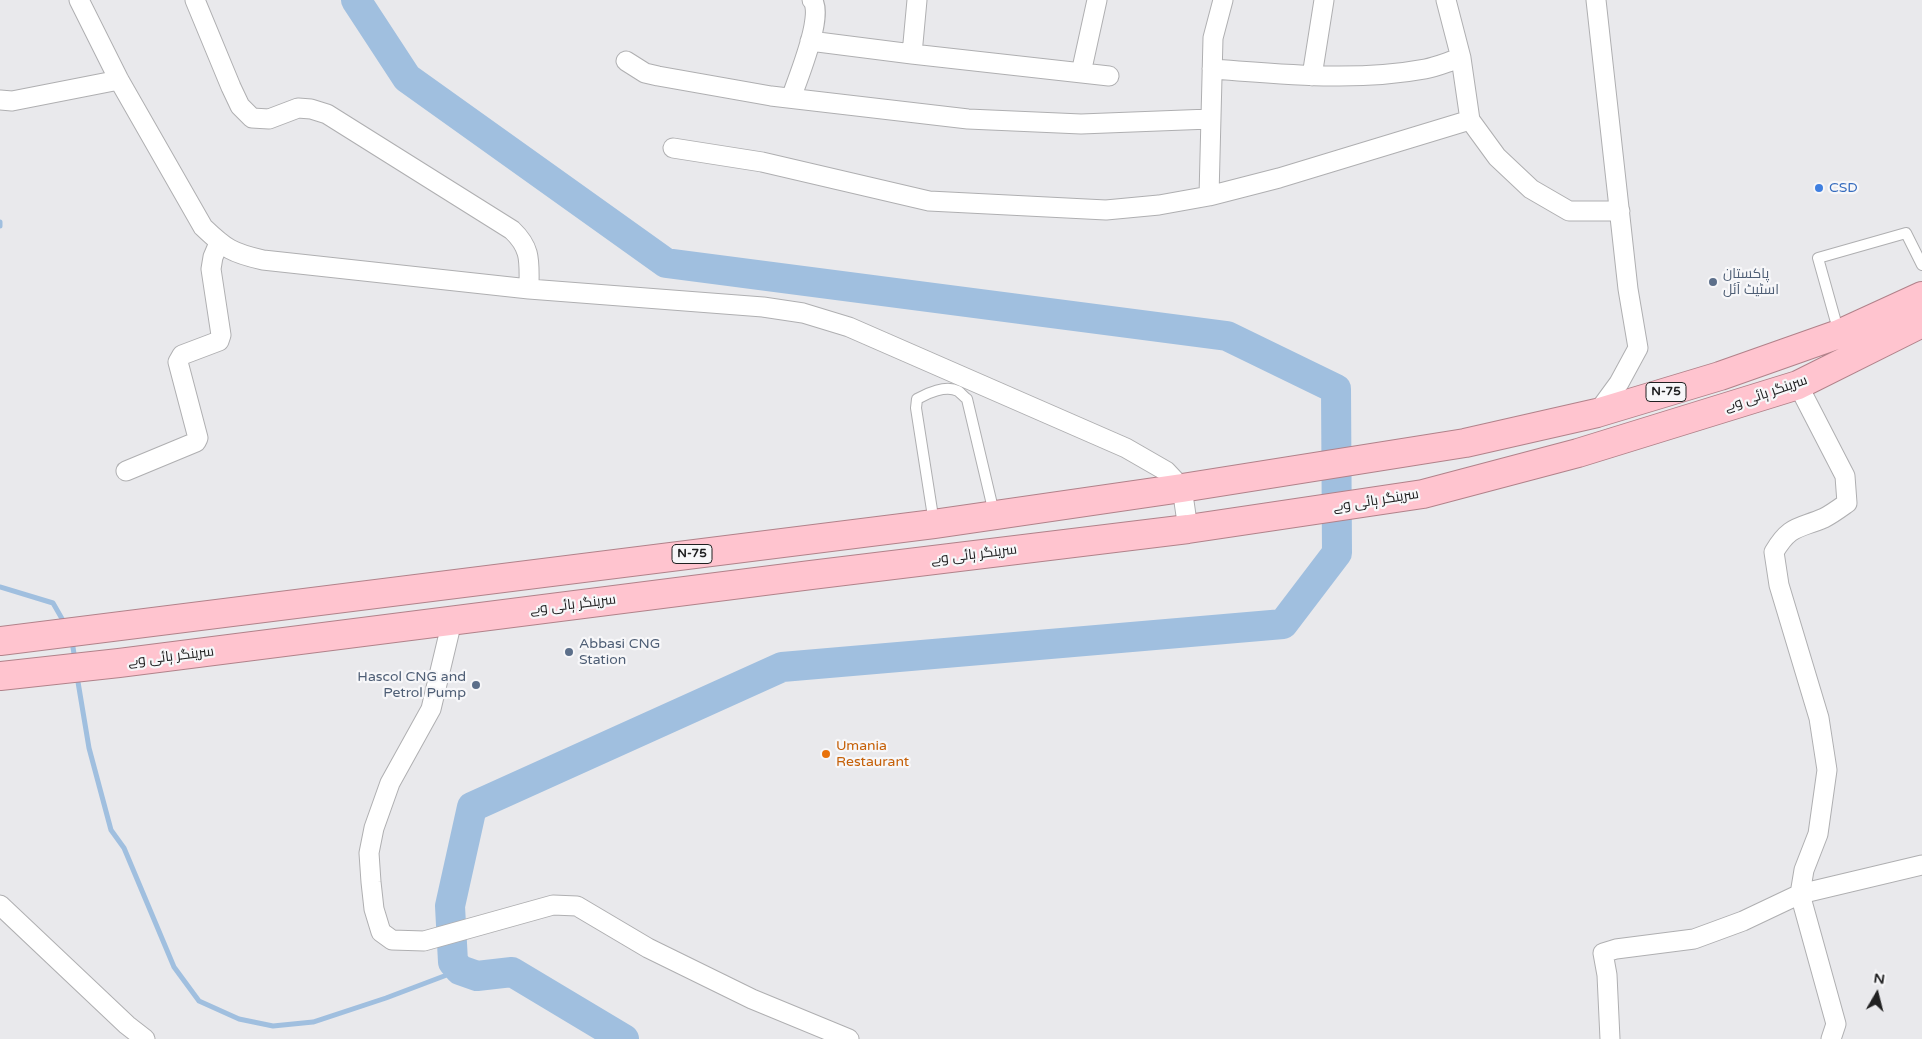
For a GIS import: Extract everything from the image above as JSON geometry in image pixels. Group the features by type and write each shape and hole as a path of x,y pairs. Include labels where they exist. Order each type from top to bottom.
{"highway":[{"name":"N-75","path":"0,640 995,516 1465,443 1597,413 1720,376 1839,334 1922,296"},
{"name":"سرینگر ہائی وے","path":"0,676 119,663 1188,529 1423,494 1578,453 1798,385 1922,323"}],"street":[{"path":"79,0 119,80 203,227 219,243 237,254 263,260 529,289 763,307 803,313 850,327 1126,448 1166,471 1182,488 1188,529"},
{"path":"195,0 240,106 252,118 269,119 298,108 327,114 512,230 523,240 529,256 529,289"},
{"path":"791,98 810,41 816,9 812,0"},
{"path":"912,54 917,0"},
{"path":"1081,73 1096,0"},
{"path":"1209,196 1213,38 1223,0"},
{"path":"1312,76 1324,0"},
{"path":"1446,0 1461,58 1470,120 1497,157 1531,189 1569,211 1620,211"},
{"path":"1596,0 1628,289 1638,348 1620,382 1597,413"},
{"path":"810,41 1109,76"},
{"path":"1212,69 1312,76 1361,76 1426,69 1461,58"},
{"path":"626,61 645,72 658,76 791,98 977,119 1081,124 1210,119"},
{"path":"0,100 12,101 119,80"},
{"path":"673,148 762,162 929,201 1106,210 1158,205 1209,196 1278,178 1470,120"},
{"path":"126,471 196,442 198,438 178,362 182,355 220,341 221,334 211,269 213,257 219,243"},
{"path":"1798,385 1845,476 1847,503 1825,517 1793,529 1782,538 1774,552 1779,585 1819,718 1827,770 1818,834 1804,870 1800,894 1836,1024 1831,1039"},
{"path":"452,621 431,709 390,783 374,828 369,853 374,909 381,932 392,940 424,941 553,905 577,906 648,948 752,999 849,1039"},
{"path":"1610,1039 1607,975 1602,953 1616,949 1694,939 1743,921 1800,894 1922,865"},
{"path":"0,905 127,1025 145,1039"}],"lane":[{"path":"1839,334 1818,258 1906,233 1922,265"},
{"path":"934,524 916,408 917,398 928,392 949,389 957,391 967,400 995,516"}],"waterway":[{"path":"356,0 407,78 666,263 1227,336 1336,389 1337,553 1283,624 782,667 472,807 450,906 453,962 460,970 477,976 512,972 624,1039"},
{"path":"0,587 53,603 65,624"},
{"path":"72,641 75,660"},
{"path":"77,676 89,748 111,830 124,848 174,967 199,1001 239,1019 273,1026 313,1022 386,998 460,970"}],"place":[{"name":"CSD","path":"1819,188"},
{"name":"پاکستان اسٹیٹ آئل","path":"1713,282"},
{"name":"Abbasi CNG Station","path":"569,652"},
{"name":"Hascol CNG and Petrol Pump","path":"476,685"},
{"name":"Umania Restaurant","path":"826,754"}]}
